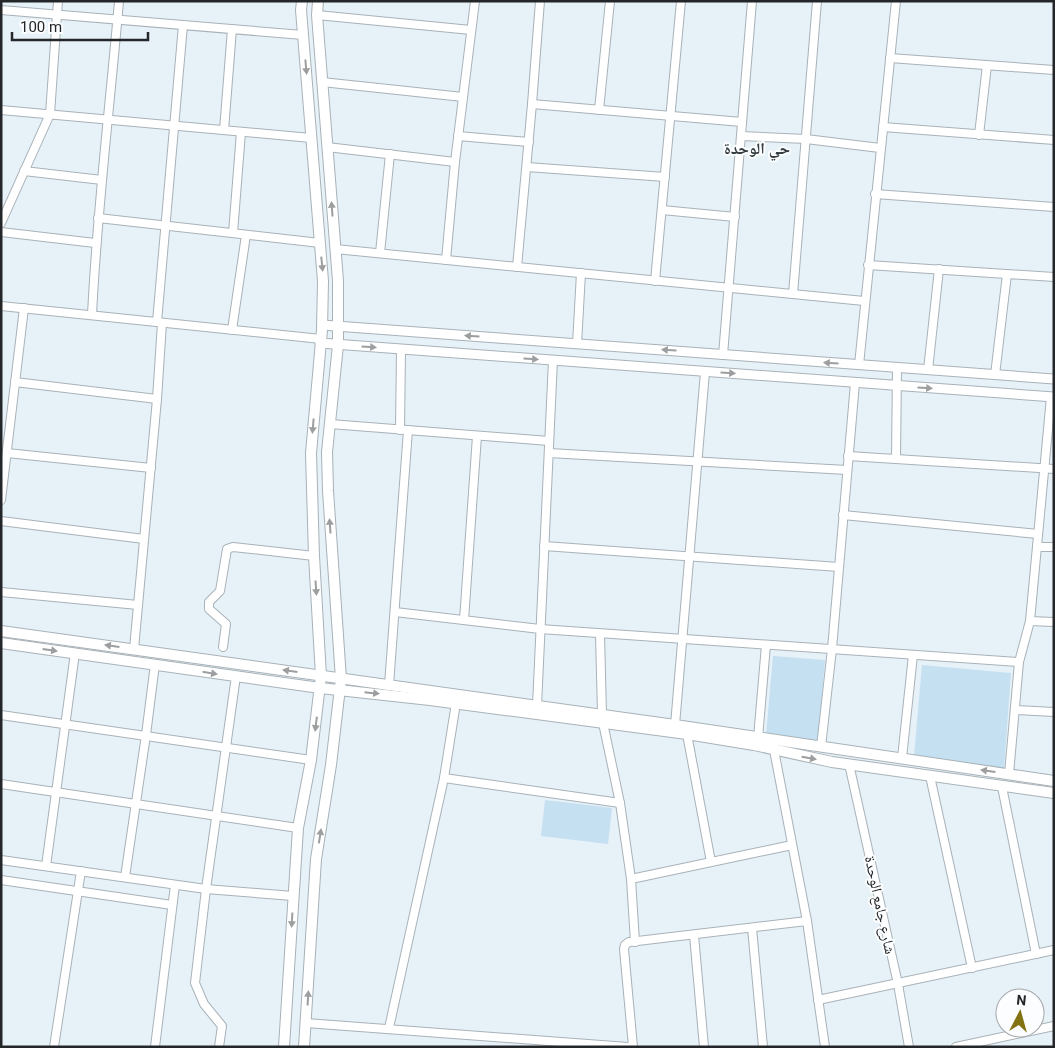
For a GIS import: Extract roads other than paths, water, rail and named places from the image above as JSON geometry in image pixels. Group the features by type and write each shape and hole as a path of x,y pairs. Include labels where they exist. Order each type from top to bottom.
{"main road":[{"path":"284,1047 298,828 311,760 321,676 314,556 311,453 322,325 323,280 301,10 302,1"},
{"path":"304,1047 316,859 331,765 341,679 327,452 338,344 338,326 335,249 317,15 318,1"},
{"path":"1,631 537,706 804,757 1054,793"},
{"path":"1,643 320,688 603,719 674,724 1054,781"}],"street":[{"path":"1,223 50,114 58,1"},
{"path":"92,315 95,243 109,120 119,1"},
{"path":"446,260 455,162 474,1"},
{"path":"517,267 540,1"},
{"path":"599,110 610,1"},
{"path":"655,281 681,1"},
{"path":"724,354 752,1"},
{"path":"793,294 817,1"},
{"path":"859,365 896,1"},
{"path":"1,10 303,35"},
{"path":"317,15 471,30"},
{"path":"134,649 157,399 159,322 183,25"},
{"path":"224,130 232,29"},
{"path":"890,58 1054,70"},
{"path":"979,134 987,65"},
{"path":"322,82 463,97"},
{"path":"532,104 742,122"},
{"path":"1,110 311,138"},
{"path":"883,127 1054,140"},
{"path":"233,233 241,132"},
{"path":"458,136 529,142"},
{"path":"741,136 806,140 880,148"},
{"path":"327,146 455,162"},
{"path":"380,253 390,154"},
{"path":"526,167 664,177"},
{"path":"24,171 102,180"},
{"path":"876,194 1054,207"},
{"path":"662,210 735,217"},
{"path":"98,218 320,243"},
{"path":"1,232 95,243"},
{"path":"232,330 246,235"},
{"path":"335,249 864,302"},
{"path":"868,264 1054,277"},
{"path":"928,370 939,269"},
{"path":"577,344 581,273"},
{"path":"995,375 1007,274"},
{"path":"1,306 232,330 338,344 1052,397 1030,621 1019,662 1009,774"},
{"path":"1,500 7,453 5,443 24,308"},
{"path":"322,325 1054,379"},
{"path":"389,685 395,612 404,430 401,349"},
{"path":"537,706 553,360"},
{"path":"896,459 898,368"},
{"path":"674,724 704,372"},
{"path":"15,382 157,399"},
{"path":"821,747 832,650 855,383"},
{"path":"330,424 549,441"},
{"path":"464,620 477,436"},
{"path":"7,453 151,468"},
{"path":"548,454 848,470"},
{"path":"848,456 1054,469"},
{"path":"843,515 1038,534"},
{"path":"1,521 144,539"},
{"path":"544,546 839,567"},
{"path":"223,647 226,624 209,609 209,602 220,591 227,549 233,547 314,556"},
{"path":"1037,547 1054,547"},
{"path":"1,592 138,606"},
{"path":"395,612 600,634 1019,662"},
{"path":"1030,621 1054,622"},
{"path":"600,634 603,719 620,803 631,878 635,942"},
{"path":"758,738 766,645"},
{"path":"46,866 75,653"},
{"path":"902,758 912,655"},
{"path":"125,877 155,664"},
{"path":"219,1047 222,1026 204,1004 195,983 206,889 236,676"},
{"path":"390,1028 444,778 456,703"},
{"path":"1016,710 1054,712"},
{"path":"1,715 311,760"},
{"path":"687,734 711,862"},
{"path":"774,750 807,921 825,1047"},
{"name":"شارع جامع الوحدة","path":"849,764 898,984 909,1047"},
{"path":"930,776 972,968"},
{"path":"444,778 620,803"},
{"path":"1,784 298,828"},
{"path":"1002,787 1036,954"},
{"path":"631,878 792,845"},
{"path":"1,860 206,889 293,896"},
{"path":"54,1047 81,871"},
{"path":"1,880 172,905"},
{"path":"155,1047 175,885"},
{"path":"633,1047 625,944 807,921"},
{"path":"752,928 763,1047"},
{"path":"694,935 704,1047"},
{"path":"818,1000 1054,950"},
{"path":"306,1023 390,1028 548,1044 628,1047"},
{"path":"956,1047 1054,1026"}],"district":[{"name":"حي الوحدة","path":"757,148"}]}
